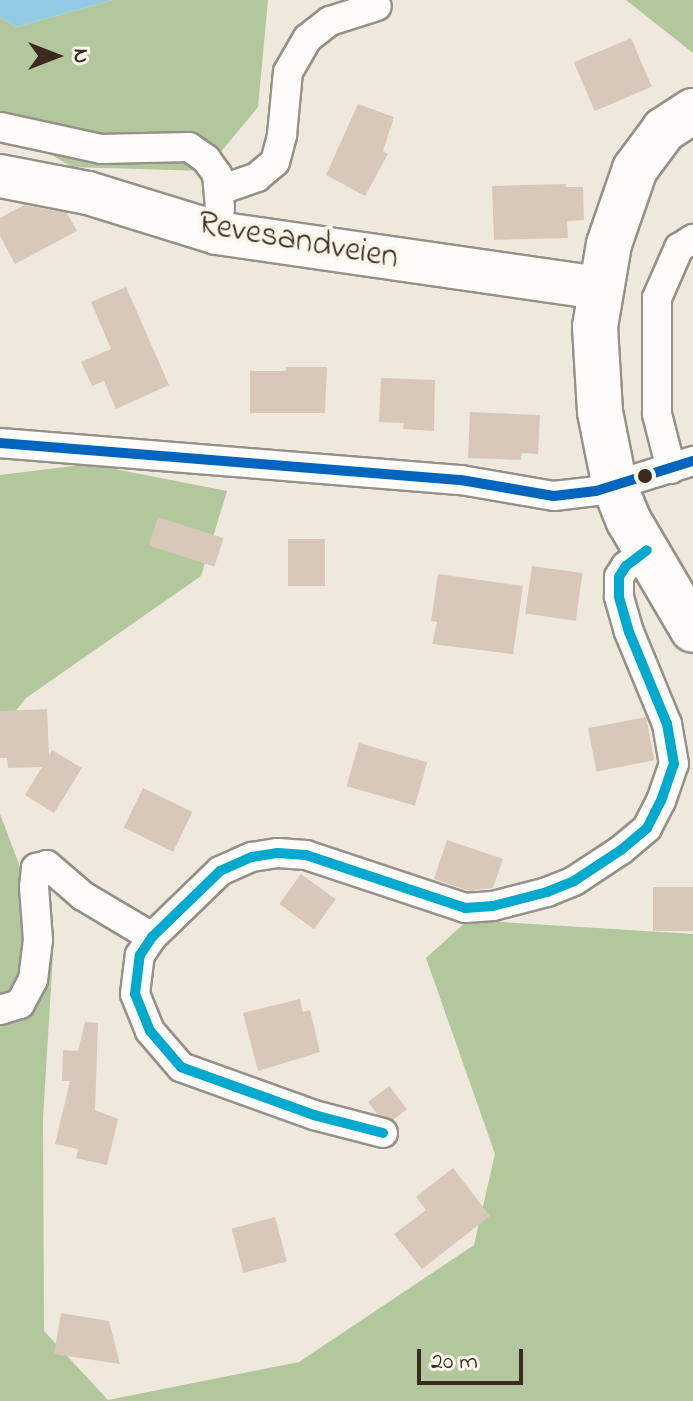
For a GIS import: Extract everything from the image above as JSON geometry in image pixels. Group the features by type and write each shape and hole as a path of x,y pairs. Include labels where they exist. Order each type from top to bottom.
{"main road":[{"path":"693,111 664,130 635,169 609,244 599,288 595,327 600,412 615,487 629,521 693,630"},
{"name":"Revesandveien","path":"0,176 88,193 217,233 599,288"}],"street":[{"path":"220,190 257,177 275,162 282,135 288,72 308,38 330,21 377,6"},
{"path":"0,127 101,149 189,147 206,159 217,174 220,190 217,233"},
{"path":"0,443 445,479 554,496 615,487 682,465 657,414 657,298 679,248 693,239"},
{"path":"383,1133 314,1115 181,1067 150,1031 135,994 135,975 140,955 152,937 220,871 252,857 278,853 306,855 465,908 493,906 547,892 574,881 621,850 647,828 661,801 674,764 667,724 629,632 619,596 619,577 626,566 647,550"},
{"path":"0,1010 20,1004 33,980 38,940 34,887 36,868 47,865 83,896 152,937"}],"green space":[{"path":"113,0 268,0 258,107 205,171 72,167 0,124 0,17 16,27"},
{"path":"626,0 693,0 693,53"},
{"path":"89,464 227,491 201,576 26,698 0,730 0,475"},
{"path":"0,814 53,954 43,1119 44,1331 108,1400 299,1362 474,1245 495,1154 426,958 468,920 693,934 693,1401 0,1401"}],"water":[{"path":"0,0 113,0 16,27 0,17"}],"building":[{"path":"631,38 652,87 595,111 574,62"},
{"path":"358,104 394,117 383,151 388,154 365,196 326,175"},
{"path":"566,184 566,187 583,187 584,220 567,221 568,238 494,240 492,186"},
{"path":"24,205 67,213 77,231 15,264 0,236 0,218"},
{"path":"126,287 169,385 116,409 104,381 92,386 81,362 111,349 91,302"},
{"path":"286,367 327,367 325,413 250,413 250,371 286,371"},
{"path":"381,378 435,380 434,431 403,429 404,423 379,422"},
{"path":"470,412 540,415 538,454 522,453 521,460 468,458"},
{"path":"158,517 224,538 214,567 149,546"},
{"path":"288,539 325,539 325,586 288,586"},
{"path":"532,566 583,573 576,621 525,614"},
{"path":"438,574 523,586 513,654 432,644 437,622 431,621"},
{"path":"47,709 49,755 52,750 82,768 54,813 25,795 42,767 8,768 7,758 0,758 0,711"},
{"path":"646,717 654,760 596,771 588,728"},
{"path":"359,743 427,763 415,806 347,786"},
{"path":"143,788 192,812 173,852 124,828"},
{"path":"447,840 503,859 493,888 469,891 434,879"},
{"path":"301,874 336,899 314,929 279,904"},
{"path":"653,887 693,887 693,931 653,931"},
{"path":"300,999 303,1012 310,1010 320,1052 258,1071 243,1013"},
{"path":"85,1022 98,1023 95,1110 118,1119 107,1165 76,1158 78,1149 55,1144 70,1081 62,1081 63,1050 78,1051"},
{"path":"389,1086 407,1109 393,1120 377,1114 368,1102"},
{"path":"453,1168 490,1216 422,1269 394,1234 426,1210 416,1197"},
{"path":"275,1217 287,1261 243,1273 232,1229"},
{"path":"61,1313 109,1321 120,1364 54,1354"}],"transit line":[{"path":"0,443 461,480 554,496 596,491 693,461"},
{"path":"383,1133 314,1115 181,1067 150,1031 135,994 140,955 152,937 220,871 252,857 278,853 306,855 465,908 493,906 547,892 574,881 621,850 647,828 661,801 674,764 667,724 629,632 619,596 619,577 626,566 647,550"}]}
